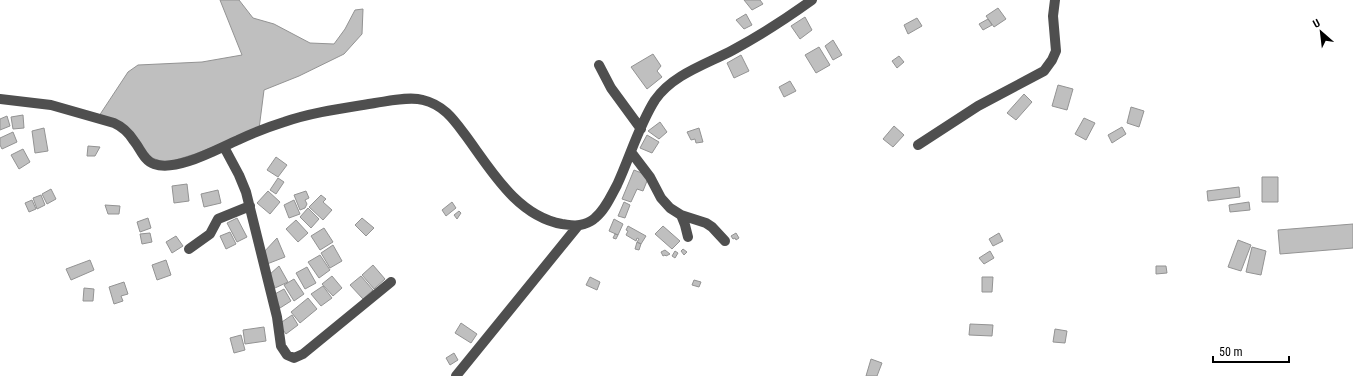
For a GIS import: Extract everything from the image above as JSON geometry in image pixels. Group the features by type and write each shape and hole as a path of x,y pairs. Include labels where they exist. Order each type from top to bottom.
{"street":[{"path":"456,376 577,226 595,219 604,208 656,99 676,80 733,51 777,25 812,0"},
{"path":"918,146 978,106 1044,71 1052,60 1056,51 1053,16 1055,0"},
{"path":"599,65 611,88 641,129"},
{"path":"0,100 51,105 114,123 129,133 149,161 154,164 176,164 224,147 284,121 338,109 398,99 422,99 442,107 454,120 504,187 527,209 552,222 577,226"},
{"path":"224,147 243,184 250,206 277,317 281,346 285,353 291,358 296,358 303,354 391,282"},
{"path":"631,152 650,177 666,203 681,215 706,223 712,227 725,242"},
{"path":"188,249 210,234 218,220 250,206"},
{"path":"681,215 688,237"}],"building":[{"path":"220,0 239,0 253,18 274,24 310,43 334,44 345,29 355,10 363,9 362,34 344,54 299,76 264,90 259,129 195,154 166,163 147,156 131,132 99,116 128,72 138,65 202,62 242,55"},
{"path":"744,0 760,0 763,4 752,10"},
{"path":"998,8 1006,19 994,27 986,16"},
{"path":"746,14 752,25 744,29 736,20"},
{"path":"805,17 812,30 800,39 791,26"},
{"path":"917,18 922,26 908,34 904,25"},
{"path":"988,19 992,25 983,30 979,24"},
{"path":"833,40 842,55 833,60 825,46"},
{"path":"819,47 830,65 816,73 805,55"},
{"path":"653,54 661,66 657,71 662,77 647,89 631,67"},
{"path":"741,55 749,71 734,78 727,63"},
{"path":"899,56 904,62 897,68 892,61"},
{"path":"790,81 796,91 784,97 779,87"},
{"path":"1058,85 1073,89 1067,110 1052,106"},
{"path":"1024,94 1032,102 1016,120 1007,113"},
{"path":"1131,107 1144,111 1139,127 1127,123"},
{"path":"23,115 24,128 13,129 11,117"},
{"path":"7,116 10,126 0,130 0,119"},
{"path":"1084,118 1095,123 1086,140 1075,134"},
{"path":"660,122 667,132 659,139 648,131"},
{"path":"894,126 904,135 893,147 883,139"},
{"path":"1122,127 1126,134 1112,143 1108,135"},
{"path":"44,128 48,151 35,153 32,131"},
{"path":"699,128 703,142 696,143 695,139 691,140 687,132"},
{"path":"13,132 17,142 2,149 0,145 0,138"},
{"path":"647,135 659,142 652,153 640,148"},
{"path":"88,146 100,147 95,156 87,156"},
{"path":"23,149 30,162 19,169 11,155"},
{"path":"276,157 287,165 278,177 267,170"},
{"path":"634,170 649,176 643,191 637,189 631,202 622,199"},
{"path":"1262,177 1278,177 1278,202 1262,202"},
{"path":"278,178 284,182 276,194 270,190"},
{"path":"187,184 189,201 174,203 172,186"},
{"path":"1239,187 1240,197 1208,201 1207,191"},
{"path":"51,189 56,199 47,204 42,194"},
{"path":"218,190 221,203 204,207 201,194"},
{"path":"268,191 280,202 270,214 257,203"},
{"path":"306,191 309,198 305,200 307,204 305,208 300,210 294,195"},
{"path":"41,195 45,205 37,209 33,198"},
{"path":"321,195 326,199 323,202 332,210 323,220 309,207"},
{"path":"32,200 36,209 29,212 25,203"},
{"path":"294,200 300,214 289,218 284,205"},
{"path":"452,202 456,208 446,216 442,210"},
{"path":"624,202 630,205 625,218 618,216"},
{"path":"1249,202 1250,210 1230,212 1229,205"},
{"path":"105,205 120,206 119,214 108,214"},
{"path":"308,208 319,219 311,228 300,217"},
{"path":"459,211 461,213 457,219 454,215"},
{"path":"148,218 151,228 140,232 137,222"},
{"path":"237,218 247,237 237,242 227,223"},
{"path":"362,218 374,228 366,236 355,225"},
{"path":"614,219 623,224 618,235 609,231"},
{"path":"296,220 308,233 298,242 286,229"},
{"path":"1353,224 1353,248 1280,254 1278,230"},
{"path":"628,226 646,236 641,244 637,242 639,239 637,238 636,241 626,235"},
{"path":"663,226 680,241 672,249 655,234"},
{"path":"324,228 333,242 320,250 311,236"},
{"path":"230,232 236,244 226,249 220,236"},
{"path":"150,233 152,242 142,244 140,234"},
{"path":"736,233 739,238 736,240 731,236"},
{"path":"999,233 1003,241 993,246 989,239"},
{"path":"615,234 618,235 616,239 613,238"},
{"path":"176,236 183,246 172,253 166,242"},
{"path":"277,238 285,257 267,264 263,253"},
{"path":"1238,240 1251,245 1241,271 1228,267"},
{"path":"637,242 641,244 639,250 635,249"},
{"path":"333,245 342,261 330,268 321,253"},
{"path":"1252,247 1266,251 1261,275 1246,272"},
{"path":"683,249 687,252 684,255 681,251"},
{"path":"665,250 670,254 663,256 661,252"},
{"path":"675,251 678,253 675,258 672,256"},
{"path":"990,251 994,258 984,264 979,258"},
{"path":"320,255 330,270 319,278 308,262"},
{"path":"90,260 94,270 71,280 66,269"},
{"path":"166,260 171,275 157,280 152,265"},
{"path":"373,265 385,279 374,289 362,275"},
{"path":"279,266 288,282 275,288 269,275"},
{"path":"1156,266 1166,266 1167,273 1156,274"},
{"path":"307,267 316,283 305,289 296,273"},
{"path":"332,276 342,288 333,296 322,284"},
{"path":"361,276 373,290 363,299 350,285"},
{"path":"590,277 600,282 597,290 586,285"},
{"path":"982,277 993,277 992,292 982,292"},
{"path":"294,279 304,294 294,301 284,285"},
{"path":"694,280 701,282 699,287 692,285"},
{"path":"124,282 128,294 121,296 123,301 114,304 109,287"},
{"path":"323,286 332,298 321,306 311,294"},
{"path":"84,288 94,289 93,301 83,301"},
{"path":"284,289 291,301 280,308 273,295"},
{"path":"308,298 317,309 300,323 291,312"},
{"path":"292,315 298,325 286,334 279,324"},
{"path":"461,323 477,334 471,343 455,333"},
{"path":"970,324 993,325 992,336 969,335"},
{"path":"264,327 266,341 245,344 243,330"},
{"path":"1055,329 1067,331 1065,343 1053,342"},
{"path":"241,335 245,350 234,353 230,338"},
{"path":"454,353 458,360 450,365 446,358"},
{"path":"871,359 882,363 877,376 866,376"}]}
